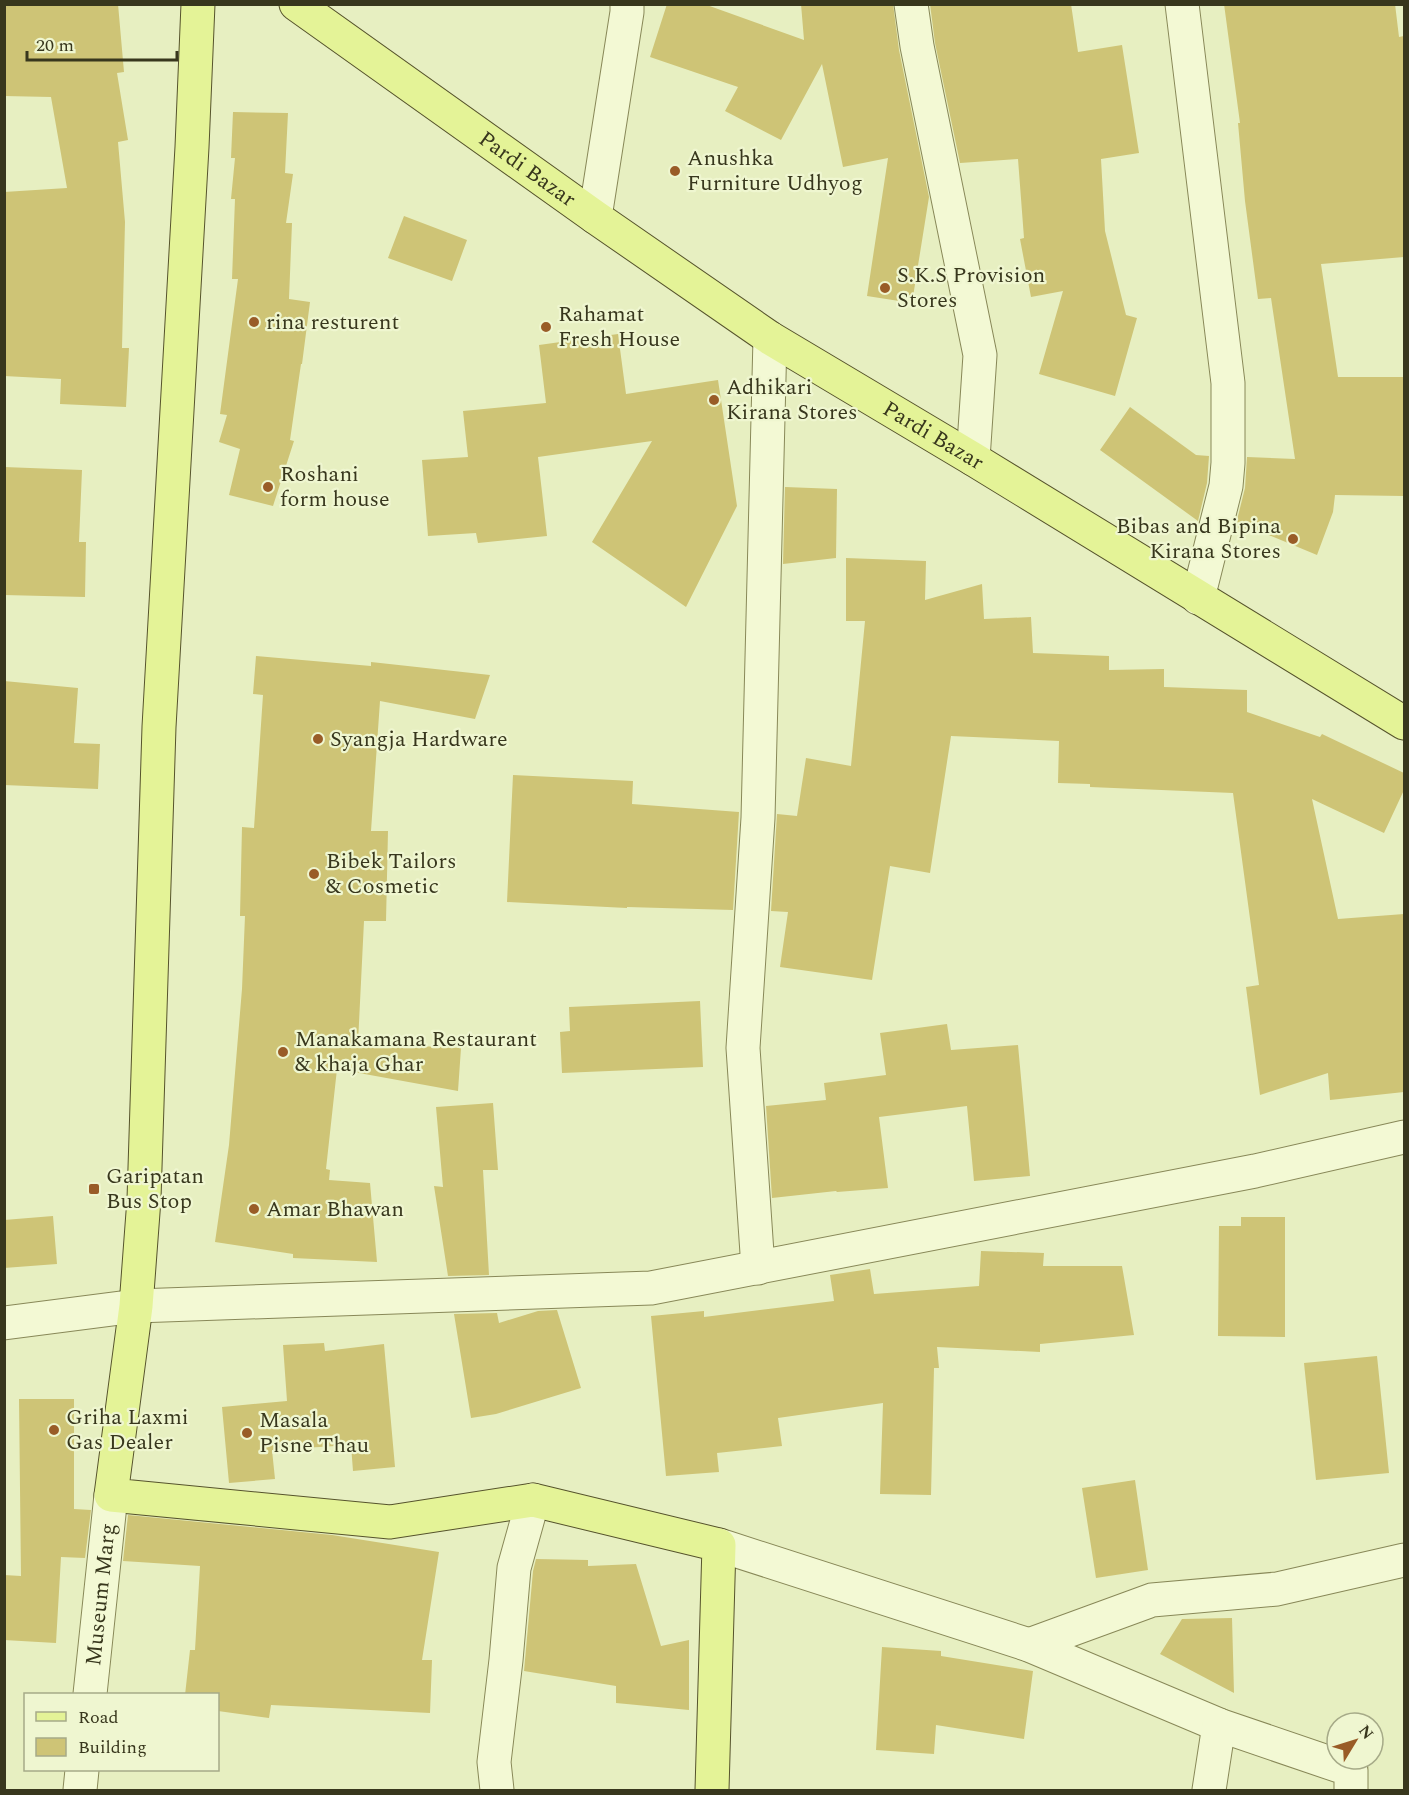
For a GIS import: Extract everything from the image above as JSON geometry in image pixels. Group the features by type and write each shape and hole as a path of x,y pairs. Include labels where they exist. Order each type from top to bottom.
{"main road":[{"path":"198,4 159,727 144,1199 136,1306 111,1495 390,1522 533,1500 719,1545 711,1791"},
{"name":"Pardi Bazar","path":"296,4 595,218 770,338 973,459 1404,723"}],"street":[{"path":"595,218 627,4"},
{"path":"911,4 919,57 980,355 973,459"},
{"path":"1182,4 1227,382 1226,486 1198,598"},
{"path":"758,1268 743,1048 758,818 770,338"},
{"path":"4,1323 136,1306 651,1288 1255,1171 1404,1137"},
{"name":"Museum Marg","path":"90,1693 111,1495"},
{"path":"497,1791 494,1762 514,1569 533,1500"},
{"path":"719,1545 1029,1645 1220,1725 1351,1770 1351,1791"},
{"path":"1029,1645 1152,1600 1277,1589 1404,1560"},
{"path":"1209,1791 1220,1725"},
{"path":"80,1791 82,1771"}],"building":[{"path":"4,4 118,4 124,72 117,73 128,140 118,142 125,222 122,348 129,348 126,407 60,404 61,379 4,376 4,192 67,188 51,97 4,96"},
{"path":"667,4 704,4 804,40 801,4 893,4 899,50 929,197 912,303 867,296 888,158 843,167 822,64 781,140 725,111 738,87 650,57"},
{"path":"930,4 1071,4 1078,52 1122,45 1139,153 1101,159 1105,231 1126,315 1137,318 1115,396 1039,374 1063,291 1031,297 1020,239 1024,238 1018,159 960,163 935,43"},
{"path":"1224,4 1395,4 1399,37 1404,36 1404,257 1321,264 1338,377 1404,377 1404,496 1335,495 1333,512 1317,555 1254,529 1235,528 1245,488 1247,457 1295,459 1271,298 1258,299 1245,201 1238,123 1240,123"},
{"path":"233,112 288,113 285,173 293,174 286,223 292,223 289,299 310,302 290,440 294,441 273,506 229,495 240,449 219,442 227,415 220,414 238,279 232,279 235,199 231,199 235,158 231,158"},
{"path":"404,216 467,240 452,281 388,258"},
{"path":"618,334 626,394 718,380 737,506 686,607 592,542 652,441 538,457 547,536 478,543 476,533 428,536 422,460 468,457 463,411 546,403 539,345"},
{"path":"1130,407 1196,455 1209,456 1207,483 1198,521 1100,450"},
{"path":"4,467 82,470 79,542 86,542 85,597 4,595"},
{"path":"785,487 837,489 836,558 783,564"},
{"path":"846,558 926,561 925,600 982,584 984,619 1031,617 1033,653 1109,656 1109,670 1164,669 1164,687 1247,690 1247,712 1320,737 1322,734 1404,773 1404,790 1384,833 1312,799 1338,919 1404,914 1404,1092 1330,1100 1328,1073 1260,1095 1246,987 1259,985 1233,793 1090,787 1090,784 1058,783 1059,741 951,736 930,873 890,866 872,980 780,967 788,912 771,911 777,814 797,816 806,758 851,766 865,621 846,621"},
{"path":"256,656 371,666 371,662 490,675 475,719 380,701 371,831 388,831 386,921 364,921 358,1043 461,1048 458,1091 337,1069 326,1169 330,1170 329,1180 370,1183 377,1262 293,1258 293,1254 215,1242 229,1145 242,989 245,916 240,916 242,827 254,828 263,695 253,694"},
{"path":"4,681 78,688 74,743 100,744 98,789 4,785"},
{"path":"513,775 633,781 632,804 739,812 733,910 507,902"},
{"path":"700,1001 703,1067 562,1073 560,1032 570,1031 569,1007"},
{"path":"947,1024 951,1050 1018,1045 1030,1176 974,1181 967,1106 879,1117 888,1188 772,1198 766,1106 826,1100 824,1083 886,1075 880,1033"},
{"path":"493,1103 498,1170 483,1170 489,1275 448,1276 434,1186 443,1187 436,1107"},
{"path":"53,1216 57,1264 4,1268 4,1220"},
{"path":"1241,1217 1285,1217 1285,1337 1218,1336 1219,1226 1241,1226"},
{"path":"981,1251 1044,1253 1043,1266 1122,1266 1134,1335 1040,1344 1040,1352 937,1347 939,1368 934,1368 931,1495 880,1494 883,1403 778,1418 782,1446 717,1453 719,1472 666,1476 651,1316 704,1311 704,1317 834,1301 830,1275 870,1269 874,1294 979,1286"},
{"path":"557,1310 581,1388 496,1414 471,1418 454,1314 497,1313 499,1323 538,1311"},
{"path":"324,1343 325,1351 384,1344 395,1467 353,1471 351,1445 272,1450 275,1479 229,1483 222,1407 287,1401 283,1345"},
{"path":"1377,1356 1389,1473 1316,1480 1304,1363"},
{"path":"19,1399 74,1399 74,1509 91,1510 85,1558 61,1557 56,1643 4,1640 4,1575 21,1576"},
{"path":"1135,1480 1148,1570 1096,1578 1082,1488"},
{"path":"128,1515 332,1535 439,1552 422,1660 432,1660 430,1713 271,1705 269,1718 219,1711 219,1693 185,1693 190,1650 195,1650 200,1566 123,1561"},
{"path":"536,1559 588,1560 588,1566 636,1564 661,1646 689,1640 689,1710 616,1703 616,1686 524,1671"},
{"path":"1232,1618 1234,1693 1160,1654 1182,1619"},
{"path":"882,1647 941,1651 941,1656 1033,1671 1024,1739 936,1725 934,1754 876,1750"}],"place":[{"name":"Anushka Furniture Udhyog","path":"675,171"},
{"name":"S.K.S Provision Stores","path":"885,288"},
{"name":"rina resturent","path":"254,322"},
{"name":"Rahamat Fresh House","path":"546,327"},
{"name":"Adhikari Kirana Stores","path":"714,400"},
{"name":"Roshani form house","path":"268,487"},
{"name":"Bibas and Bipina Kirana Stores","path":"1293,539"},
{"name":"Syangja Hardware","path":"318,739"},
{"name":"Bibek Tailors & Cosmetic","path":"314,874"},
{"name":"Manakamana Restaurant & khaja Ghar","path":"283,1052"},
{"name":"Garipatan Bus Stop","path":"94,1189"},
{"name":"Amar Bhawan","path":"254,1209"},
{"name":"Griha Laxmi Gas Dealer","path":"54,1430"},
{"name":"Masala Pisne Thau","path":"247,1433"}]}
